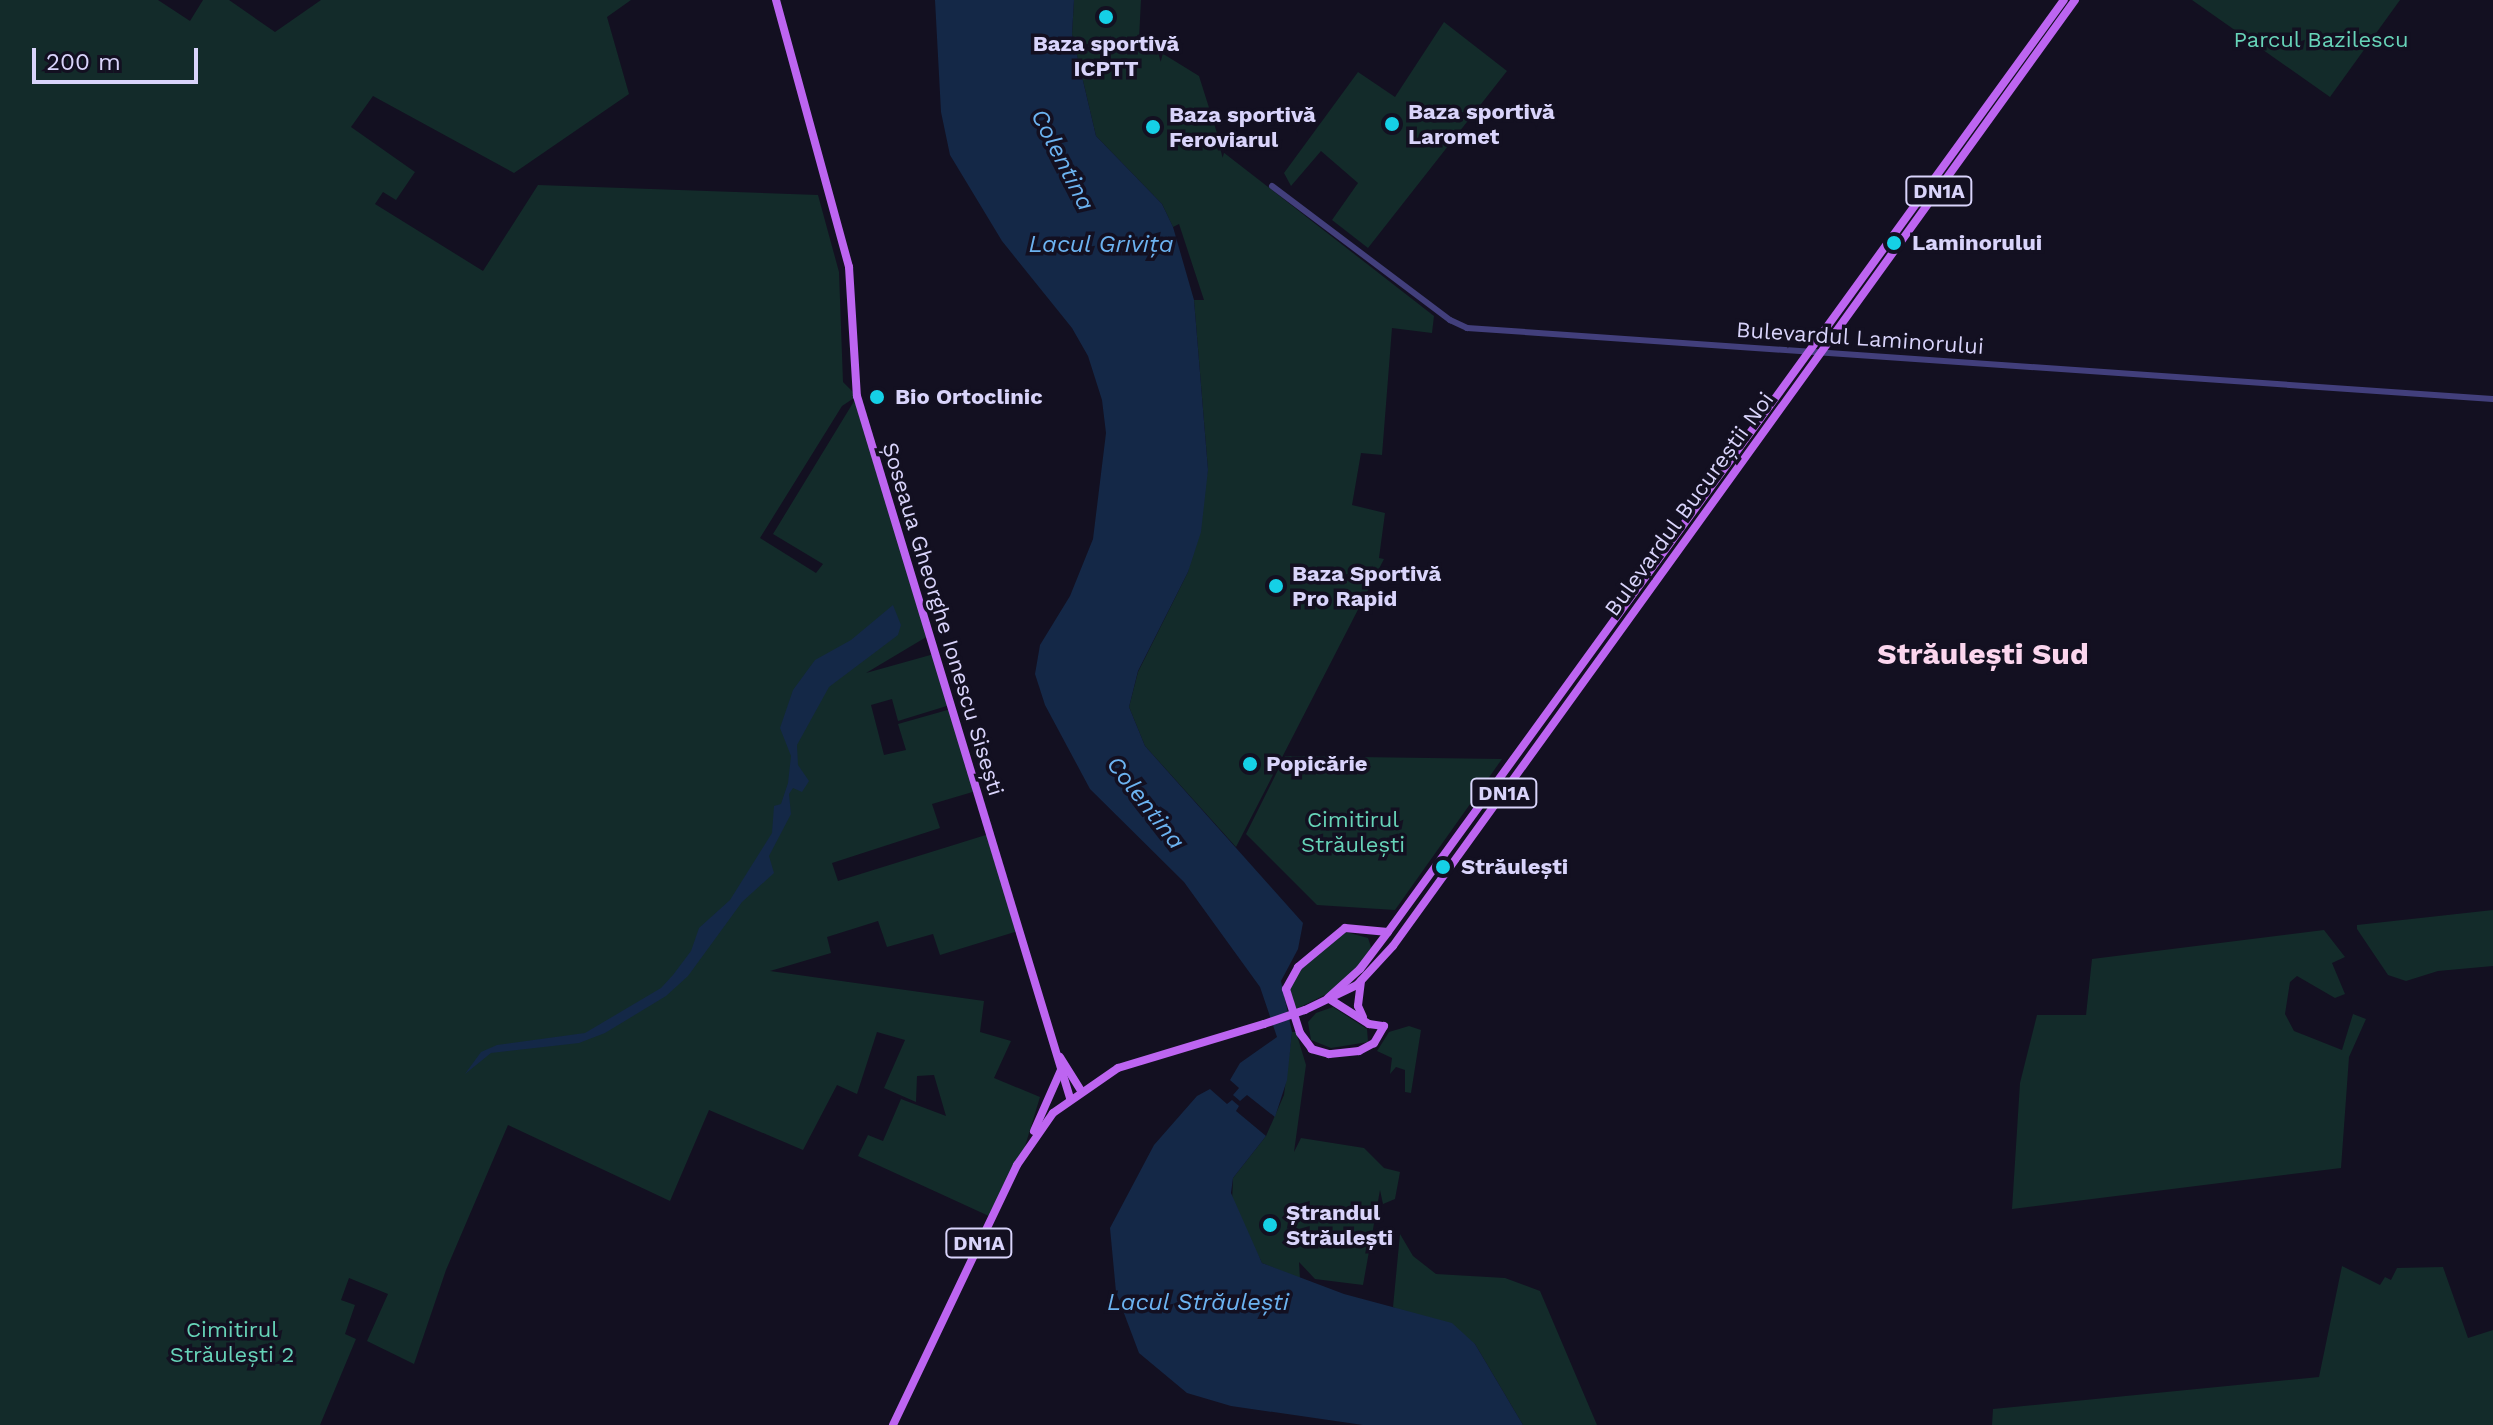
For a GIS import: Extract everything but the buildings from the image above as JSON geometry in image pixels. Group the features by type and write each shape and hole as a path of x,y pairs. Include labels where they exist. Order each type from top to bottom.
{"main road":[{"name":"Șoseaua Gheorghe Ionescu Sisești","path":"776,0 849,267 857,396 1070,1098"},
{"name":"Bulevardul Bucureștii Noi","path":"1309,1008 1353,977 1388,932 2064,0"},
{"name":"Bulevardul Bucureștii Noi","path":"1081,1090 1131,1063 1264,1024 1331,1000 1361,981 1393,946 2075,0"},
{"path":"1331,1000 1365,1021 1384,1026 1370,1047 1329,1054 1316,1051 1300,1033 1286,989 1298,967 1345,928 1388,932"},
{"path":"1368,931 1376,948"},
{"path":"1361,981 1358,1006 1365,1021"},
{"name":"Șoseaua Gheorghe Ionescu Sisești","path":"1060,1057 1081,1090"},
{"path":"1030,1141 1062,1069"},
{"name":"DN1A","path":"893,1425 1030,1141 1081,1090"}],"street":[{"name":"Bulevardul Laminorului","path":"1272,186 1457,324 1821,353 2493,399"},
{"path":"1794,351 1800,363"}],"green space":[{"name":"Cimitirul Străulești 2","path":"0,0 158,0 190,21 203,0 229,0 275,32 321,0 631,0 607,17 629,94 514,173 373,96 351,127 415,172 396,200 383,192 375,204 483,271 538,185 818,195 839,272 843,382 857,396 842,406 760,538 816,573 823,564 773,534 856,398 928,636 866,673 934,654 950,705 898,721 892,699 871,705 884,755 906,750 898,724 951,709 976,791 932,804 940,828 832,863 838,881 989,834 1018,931 940,955 933,934 887,947 878,921 827,937 831,953 770,971 984,1001 980,1032 1011,1041 994,1078 1040,1097 1023,1153 991,1217 858,1156 868,1135 883,1141 901,1099 946,1116 934,1075 917,1076 916,1102 884,1088 905,1040 877,1032 857,1094 837,1085 803,1150 709,1110 670,1201 508,1125 446,1270 414,1364 367,1341 388,1294 349,1278 341,1300 355,1305 345,1334 356,1339 320,1425 0,1425"},
{"name":"Baza Sportivă Pro Rapid","path":"1074,0 1141,0 1139,39 1199,76 1223,152 1434,316 1432,333 1392,328 1382,455 1361,453 1352,505 1385,513 1379,558 1384,559 1236,847 1145,746 1129,707 1138,672 1188,572 1208,470 1194,300 1204,300 1179,224 1173,227 1162,204 1096,136 1072,34"},
{"name":"Parcul Bazilescu","path":"2192,0 2400,0 2330,97"},
{"name":"Baza sportivă Laromet","path":"1444,22 1507,71 1368,248 1332,220 1358,183 1321,151 1291,186 1284,173 1358,72 1395,97"},
{"name":"Cimitirul Străulești","path":"1285,756 1502,759 1395,910 1317,905 1246,834"},
{"path":"2493,910 2493,966 2438,971 2406,981 2388,975 2357,929 2357,925"},
{"path":"2324,930 2345,957 2332,963 2345,994 2335,998 2297,976 2290,982 2285,1014 2294,1031 2342,1050 2353,1014 2366,1019 2349,1057 2341,1168 2012,1209 2020,1083 2037,1015 2086,1015 2092,959"},
{"path":"1346,932 1368,938 1371,947 1365,960 1331,992 1294,1010 1290,989 1295,974"},
{"path":"1333,1007 1367,1029 1368,1042 1331,1048 1311,1040 1308,1022 1316,1013"},
{"path":"1409,1026 1421,1030 1411,1093 1405,1092 1405,1070 1396,1067 1390,1074 1392,1058 1377,1051 1389,1032"},
{"path":"1292,1032 1296,1032 1306,1065 1294,1152 1301,1138 1364,1148 1384,1168 1400,1172 1395,1199 1383,1204 1380,1190 1363,1285 1315,1279 1299,1262 1300,1279 1262,1263 1232,1202 1233,1178 1266,1136 1284,1095"},
{"path":"1400,1234 1413,1256 1436,1274 1505,1278 1540,1291 1597,1425 1523,1425 1475,1344 1393,1307"},
{"path":"2342,1266 2380,1285 2385,1277 2391,1280 2397,1268 2443,1267 2468,1338 2493,1330 2493,1425 1992,1425 1993,1409 2319,1377"}],"water":[{"name":"Lacul Grivița","path":"935,0 1074,0 1072,34 1096,136 1162,204 1173,227 1194,300 1208,470 1201,532 1188,572 1138,671 1129,707 1145,746 1303,923 1298,949 1281,981 1292,1032 1287,1080 1275,1117 1247,1095 1240,1101 1233,1095 1239,1088 1230,1080 1240,1063 1277,1037 1260,987 1184,882 1090,789 1045,705 1035,674 1040,645 1070,596 1093,539 1106,433 1102,400 1088,356 1072,328 1002,241 950,155 941,112"},
{"path":"893,605 901,625 898,635 829,687 797,745 798,765 809,781 802,792 793,788 789,794 791,814 769,856 774,873 742,902 688,976 666,996 605,1033 579,1043 491,1053 465,1074 481,1052 497,1045 585,1033 661,988 673,975 691,951 699,928 730,900 772,833 774,806 781,804 788,783 791,756 780,728 793,690 815,660 851,640"},
{"name":"Lacul Străulești","path":"1210,1089 1227,1104 1232,1100 1239,1106 1236,1111 1266,1136 1233,1178 1231,1193 1262,1263 1344,1294 1452,1323 1475,1344 1523,1425 1363,1425 1231,1406 1187,1393 1139,1353 1116,1292 1110,1228 1154,1145 1197,1096"}],"place":[{"name":"Baza sportivă ICPTT","path":"1106,17"},
{"name":"Baza sportivă Laromet","path":"1392,124"},
{"name":"Baza sportivă Feroviarul","path":"1153,127"},
{"name":"Laminorului","path":"1894,243"},
{"name":"Bio Ortoclinic","path":"877,397"},
{"name":"Baza Sportivă Pro Rapid","path":"1276,586"},
{"name":"Popicărie","path":"1250,764"},
{"name":"Străulești","path":"1443,867"},
{"name":"Ștrandul Străulești","path":"1270,1225"}],"district":[{"name":"Străulești Sud","path":"1983,654"}],"water label":[{"name":"Colentina","path":"1062,160"},
{"name":"Colentina","path":"1145,803"}]}
